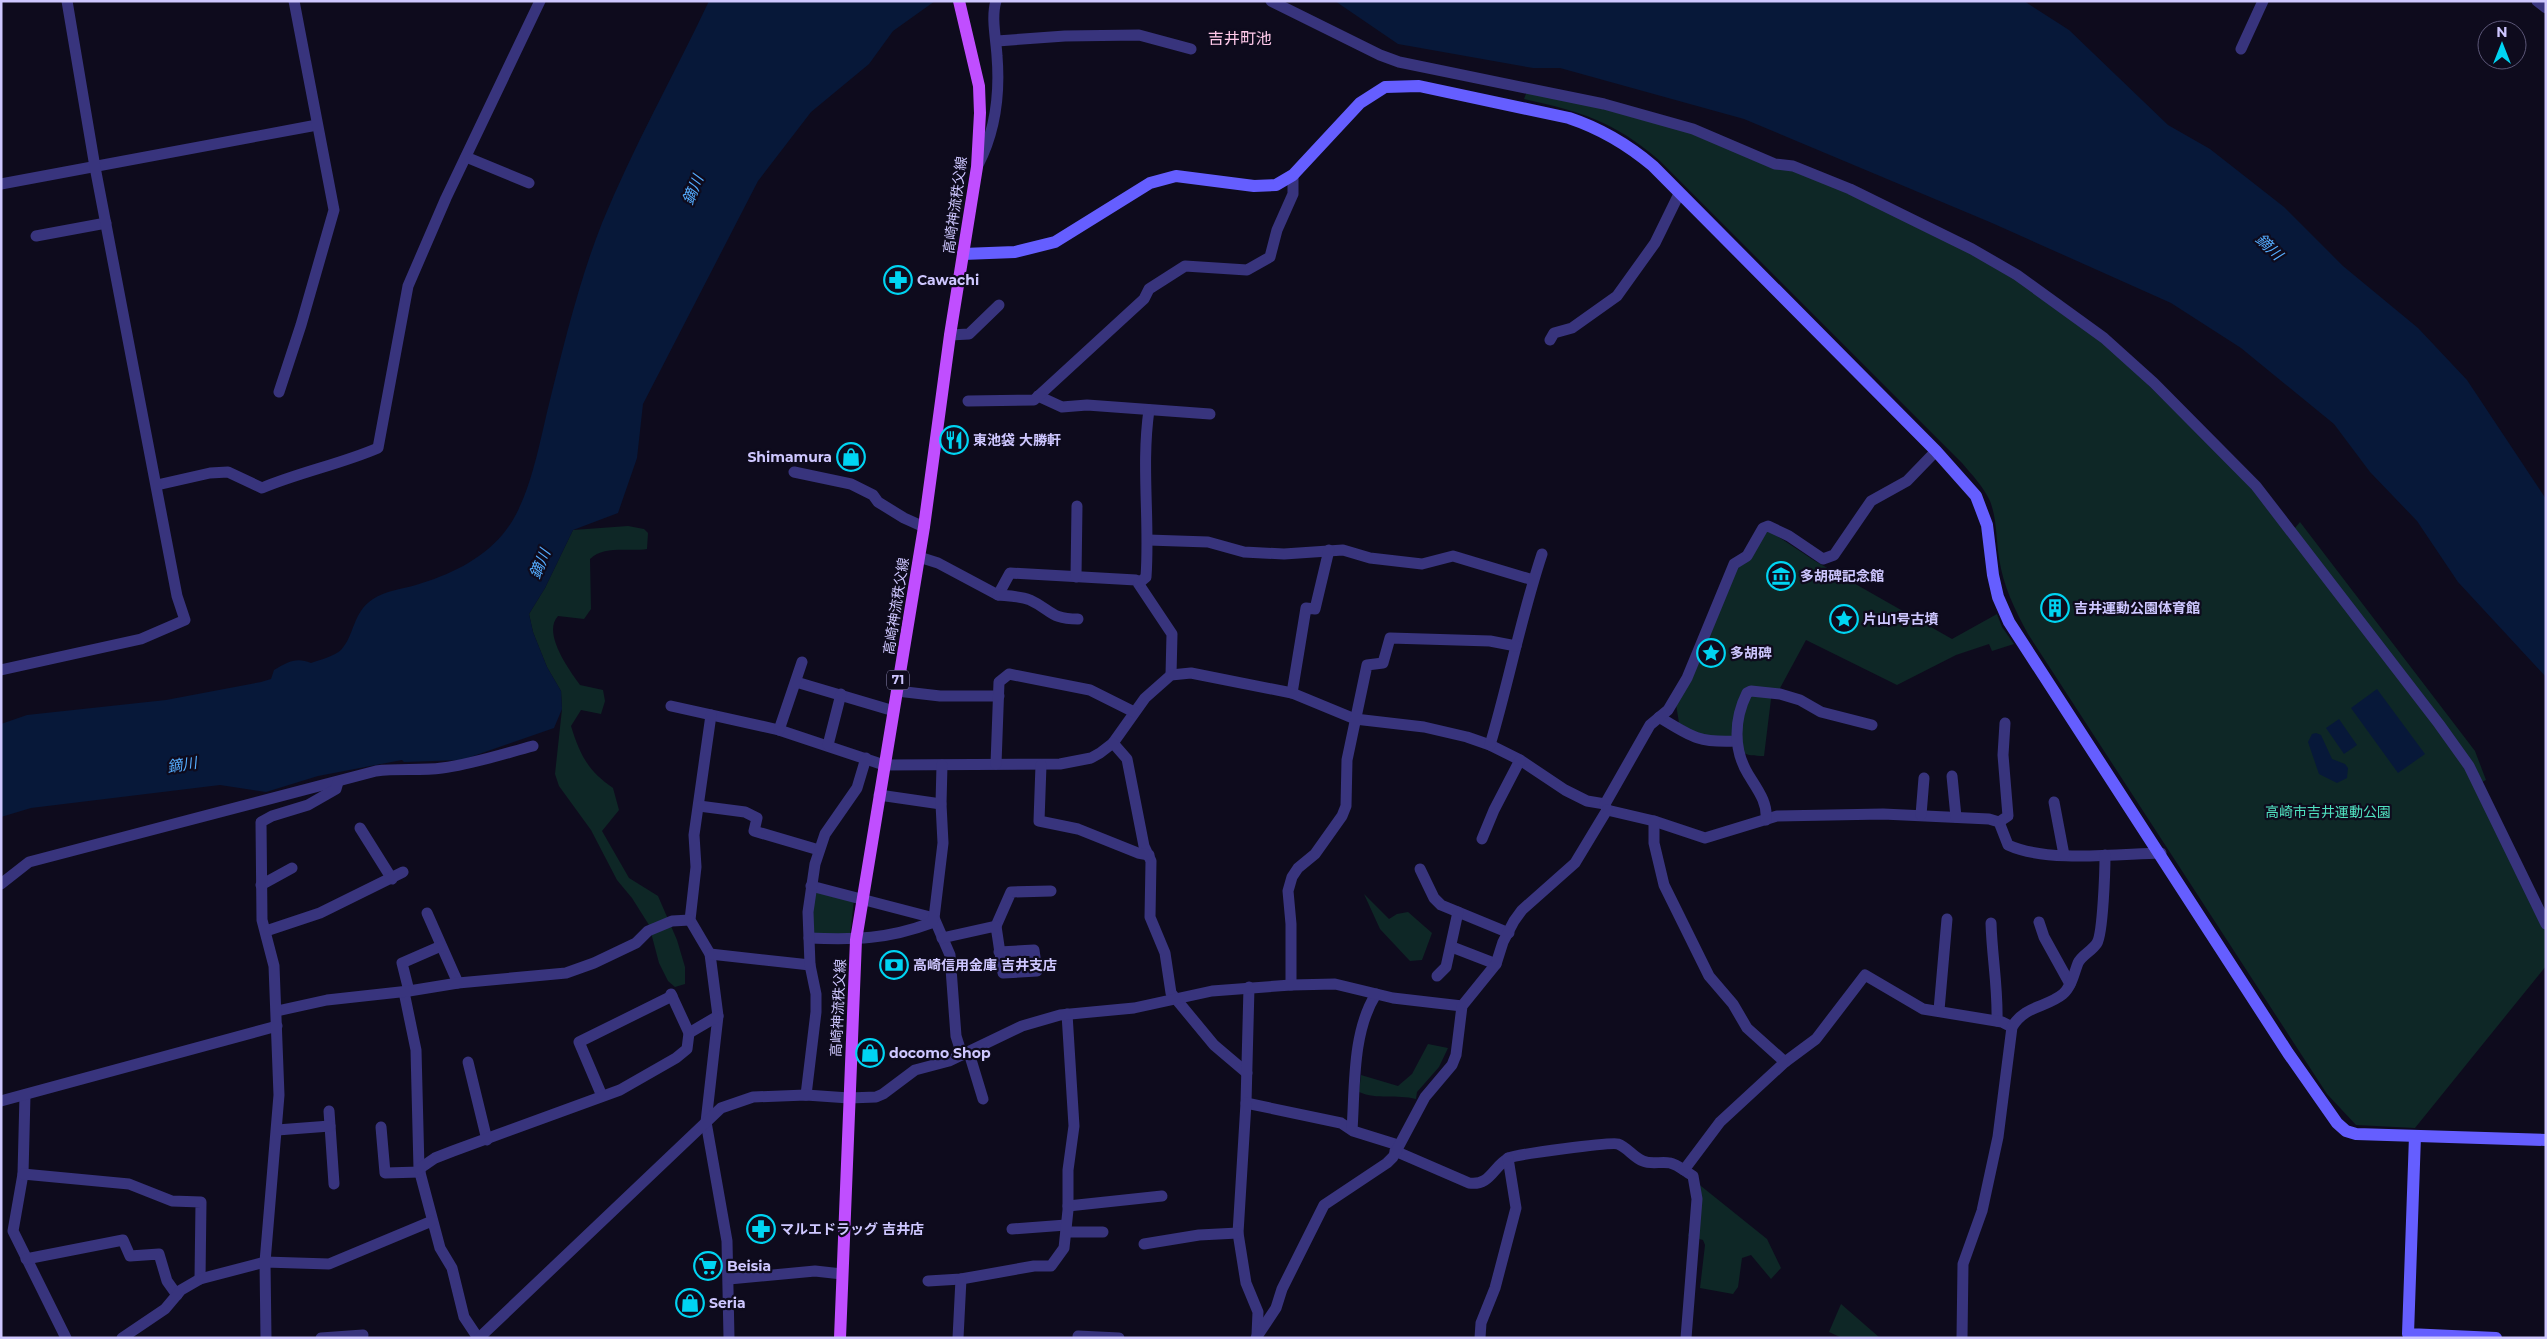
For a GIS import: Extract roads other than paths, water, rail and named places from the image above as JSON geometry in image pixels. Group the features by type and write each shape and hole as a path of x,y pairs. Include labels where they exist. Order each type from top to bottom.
{"main road":[{"name":"高崎神流秩父線","path":"840,1338 856,940 861,898 924,527 950,336 977,167 980,98 976,66 959,1"}],"street":[{"path":"1,670 141,639 185,620 177,596 95,167 67,1"},
{"path":"279,392 334,210 294,1"},
{"path":"157,485 210,473 228,472 262,488 300,473 356,457 378,448 408,286 466,157 540,1"},
{"path":"977,167 988,146 994,122 998,63 996,1"},
{"path":"1271,1 1380,56 1399,62 1604,104 1693,130 1775,164 1794,166 1850,189 1972,249 2017,275 2058,304 2104,338 2154,383 2225,452 2270,501 2469,766 2546,924"},
{"path":"2241,49 2263,1"},
{"path":"2536,1 2546,8"},
{"path":"996,41 1065,36 1139,35 1191,49"},
{"path":"963,254 1015,252 1055,242 1150,183 1176,176 1254,186 1276,184 1293,175 1360,103 1385,87 1418,86 1569,118 1593,126 1634,150 1936,451 1976,496 1987,525 1993,575 1998,597 2009,622 2161,853 2288,1053 2337,1123 2346,1131 2356,1134 2546,1140"},
{"path":"1,184 317,125"},
{"path":"466,157 529,184"},
{"path":"968,401 1027,401 1038,396 1144,299 1149,289 1174,271 1185,266 1247,270 1270,257 1277,230 1293,194 1293,175"},
{"path":"1550,340 1554,333 1572,328 1617,296 1654,243 1679,194"},
{"path":"36,236 106,222"},
{"path":"950,336 969,334 999,305"},
{"path":"1038,396 1062,407 1088,405 1210,414"},
{"path":"1139,583 1146,577 1148,540 1145,515 1145,437 1149,410"},
{"path":"1256,1336 1276,1308 1282,1289 1324,1205 1387,1164 1425,1098 1452,1065 1456,1055 1462,1006 1496,964 1503,942 1514,920 1522,910 1575,863 1650,725 1668,710 1687,678 1734,564 1747,556 1763,528 1768,526 1789,536 1823,559 1834,555 1871,501 1907,481 1936,451"},
{"path":"794,472 851,484 873,494 878,502 904,518 924,527"},
{"path":"1076,577 1077,506"},
{"path":"1148,540 1208,542 1244,552 1284,554 1343,550 1370,558 1422,564 1444,557 1460,557 1533,580"},
{"path":"1292,693 1306,608 1315,609 1329,550"},
{"path":"1490,745 1514,660 1533,580 1542,554"},
{"path":"919,556 938,563 998,594 1028,599 1062,619 1078,619"},
{"path":"998,594 1010,573 1136,580 1172,634 1171,675"},
{"path":"1291,985 1291,924 1288,891 1292,877 1298,868 1315,854 1342,816 1346,806 1347,760 1367,665 1383,663 1390,638 1490,641 1516,646"},
{"path":"778,730 802,662"},
{"path":"671,706 778,730 884,765 1041,765 1091,758 1113,743 1145,698 1171,675 1191,673 1292,693 1355,719 1446,731 1490,745 1520,760 1564,790 1587,801 1705,838 1777,816 1883,814 1989,819 1999,822"},
{"path":"996,764 999,682 1003,677 1017,674 1040,682 1090,690 1134,712"},
{"path":"796,682 894,711"},
{"path":"897,691 940,696 999,696"},
{"path":"1766,820 1763,798 1746,772 1736,741 1738,718 1744,698 1751,691 1780,694 1800,700 1820,712 1872,726"},
{"path":"828,745 841,694"},
{"path":"711,715 694,835 696,867 690,920 710,954 718,1016 706,1122 727,1241 729,1338"},
{"path":"1659,717 1691,737 1702,741 1736,741"},
{"path":"1999,822 2008,816 2003,755 2005,723"},
{"path":"1113,743 1127,759 1144,846 1149,854 1151,869 1150,917 1163,945 1168,984 1174,999 1214,1045 1247,1073"},
{"path":"1,884 29,862 376,771 397,768 439,768 470,764 533,746"},
{"path":"806,1095 816,1012 816,994 810,965 808,912 811,886 819,850 825,834 857,788 866,758"},
{"path":"1482,839 1494,810 1520,760"},
{"path":"809,938 856,940 880,938 911,931 931,923 934,918 943,843 942,765"},
{"path":"1041,765 1039,821 1078,829 1138,853 1149,854"},
{"path":"1952,776 1956,817"},
{"path":"1921,816 1924,778"},
{"path":"266,1338 266,1262 277,1130 277,1011 274,966 262,920 261,822 326,797 336,789 338,782"},
{"path":"879,796 941,804"},
{"path":"2054,802 2064,855"},
{"path":"699,806 745,812 757,818 754,831 819,850"},
{"path":"1654,821 1654,843 1664,885 1708,976 1733,1004 1747,1028 1785,1062"},
{"path":"1999,822 2008,845 2016,849 2064,855 2161,853"},
{"path":"360,828 392,879"},
{"path":"1962,1338 1963,1264 1982,1211 1998,1137 2012,1027 2016,1020 2032,1008 2062,994 2070,984 2079,960 2097,942 2105,884 2105,855"},
{"path":"261,885 292,868"},
{"path":"1420,870 1434,898 1441,905 1509,933"},
{"path":"266,931 320,913 403,872"},
{"path":"811,886 934,918"},
{"path":"1000,952 996,926 1011,892 1052,891"},
{"path":"1436,976 1446,967 1452,947 1458,912"},
{"path":"427,913 458,983"},
{"path":"934,918 952,966 956,1036 983,1098"},
{"path":"1940,1010 1946,919"},
{"path":"277,1011 327,1000 407,992 458,983 566,973 594,963 636,943 648,932 672,921 690,920"},
{"path":"2039,922 2044,937 2070,984"},
{"path":"1991,923 1992,950 1998,984 1997,1021"},
{"path":"942,938 996,926"},
{"path":"441,946 402,963 416,1050 420,1170 432,1222 440,1248 452,1268 464,1317 484,1336 721,1108 754,1097 806,1095 849,1098 883,1094 915,1070 965,1054 1022,1026 1067,1014 1134,1008 1212,991 1249,987 1335,984 1376,994 1462,1006"},
{"path":"1452,947 1496,964"},
{"path":"710,954 810,965"},
{"path":"1684,1170 1720,1122 1785,1062 1816,1039 1865,975 1923,1009 1940,1010 1968,1018 1997,1021 2012,1027"},
{"path":"1249,987 1246,1103 1238,1233 1246,1283 1258,1312 1256,1336"},
{"path":"1352,1130 1358,1047 1368,1007 1376,994"},
{"path":"381,1127 385,1173 420,1170 435,1158 620,1090 676,1058 687,1049 689,1033 671,995 578,1042 602,1096"},
{"path":"928,1281 961,1279 1034,1266 1051,1266 1064,1248 1068,1206 1068,1170 1074,1126 1067,1014"},
{"path":"689,1033 718,1016"},
{"path":"1,1101 277,1026"},
{"path":"468,1062 487,1140"},
{"path":"24,1095 23,1174 13,1231 66,1338"},
{"path":"1246,1103 1341,1123 1352,1130 1397,1148 1470,1184 1486,1181 1508,1158 1545,1150 1618,1144 1642,1161 1670,1163 1684,1170 1693,1176 1698,1199 1686,1338"},
{"path":"329,1110 334,1184"},
{"path":"277,1130 330,1126"},
{"path":"2415,1136 2406,1336 2496,1338"},
{"path":"1480,1338 1481,1323 1495,1288 1516,1208 1508,1158"},
{"path":"23,1174 129,1184 172,1201 201,1202 200,1279"},
{"path":"1068,1206 1162,1196"},
{"path":"122,1338 165,1309 177,1295 200,1279 266,1262 330,1264 432,1222"},
{"path":"1012,1229 1066,1228 1102,1232"},
{"path":"1144,1244 1199,1234 1238,1233"},
{"path":"26,1259 123,1240 130,1256 159,1254 167,1281 177,1295"},
{"path":"729,1279 815,1271 842,1274"},
{"path":"958,1338 961,1279"},
{"path":"320,1338 363,1334"},
{"path":"1078,1336 1119,1338"}],"water":[{"name":"鏑川","path":"709,1 935,1 893,31 869,64 811,112 758,181 643,404 637,458 618,513 573,530 545,588 529,614 533,632 547,667 561,691 562,709 554,728 462,760 404,762 402,760 318,776 266,792 220,785 31,808 1,817 1,724 27,715 166,700 271,679 274,670 288,663 301,660 311,663 331,656 341,650 349,638 357,617 373,599 388,592 416,585 452,572 484,552 503,534 520,506 527,489 572,313 602,223 640,139"},
{"name":"鏑川","path":"1335,1 2024,1 2069,30 2168,125 2210,149 2284,207 2343,266 2418,328 2467,380 2546,499 2546,677 2458,582 2417,521 2370,472 2334,424 2241,348 2171,303 1992,223 1744,119 1560,68 1533,68 1398,44"},
{"path":"2377,689 2425,754 2398,773 2351,708"},
{"path":"2339,719 2357,745 2344,754 2326,728"},
{"path":"2312,734 2321,735 2332,759 2345,764 2348,768 2347,778 2337,783 2319,774 2308,742"}],"place":[{"name":"Cawachi","path":"898,280"},
{"name":"東池袋 大勝軒","path":"954,440"},
{"name":"Shimamura","path":"851,457"},
{"name":"多胡碑記念館","path":"1781,576"},
{"name":"吉井運動公園体育館","path":"2055,608"},
{"name":"片山1号古墳","path":"1844,619"},
{"name":"多胡碑","path":"1711,653"},
{"name":"高崎信用金庫 吉井支店","path":"894,965"},
{"name":"docomo Shop","path":"870,1053"},
{"name":"マルエドラッグ 吉井店","path":"761,1229"},
{"name":"Beisia","path":"708,1266"},
{"name":"Seria","path":"690,1303"}],"district":[{"name":"吉井町池","path":"1240,38"}],"park label":[{"name":"高崎市吉井運動公園","path":"2328,812"}]}
